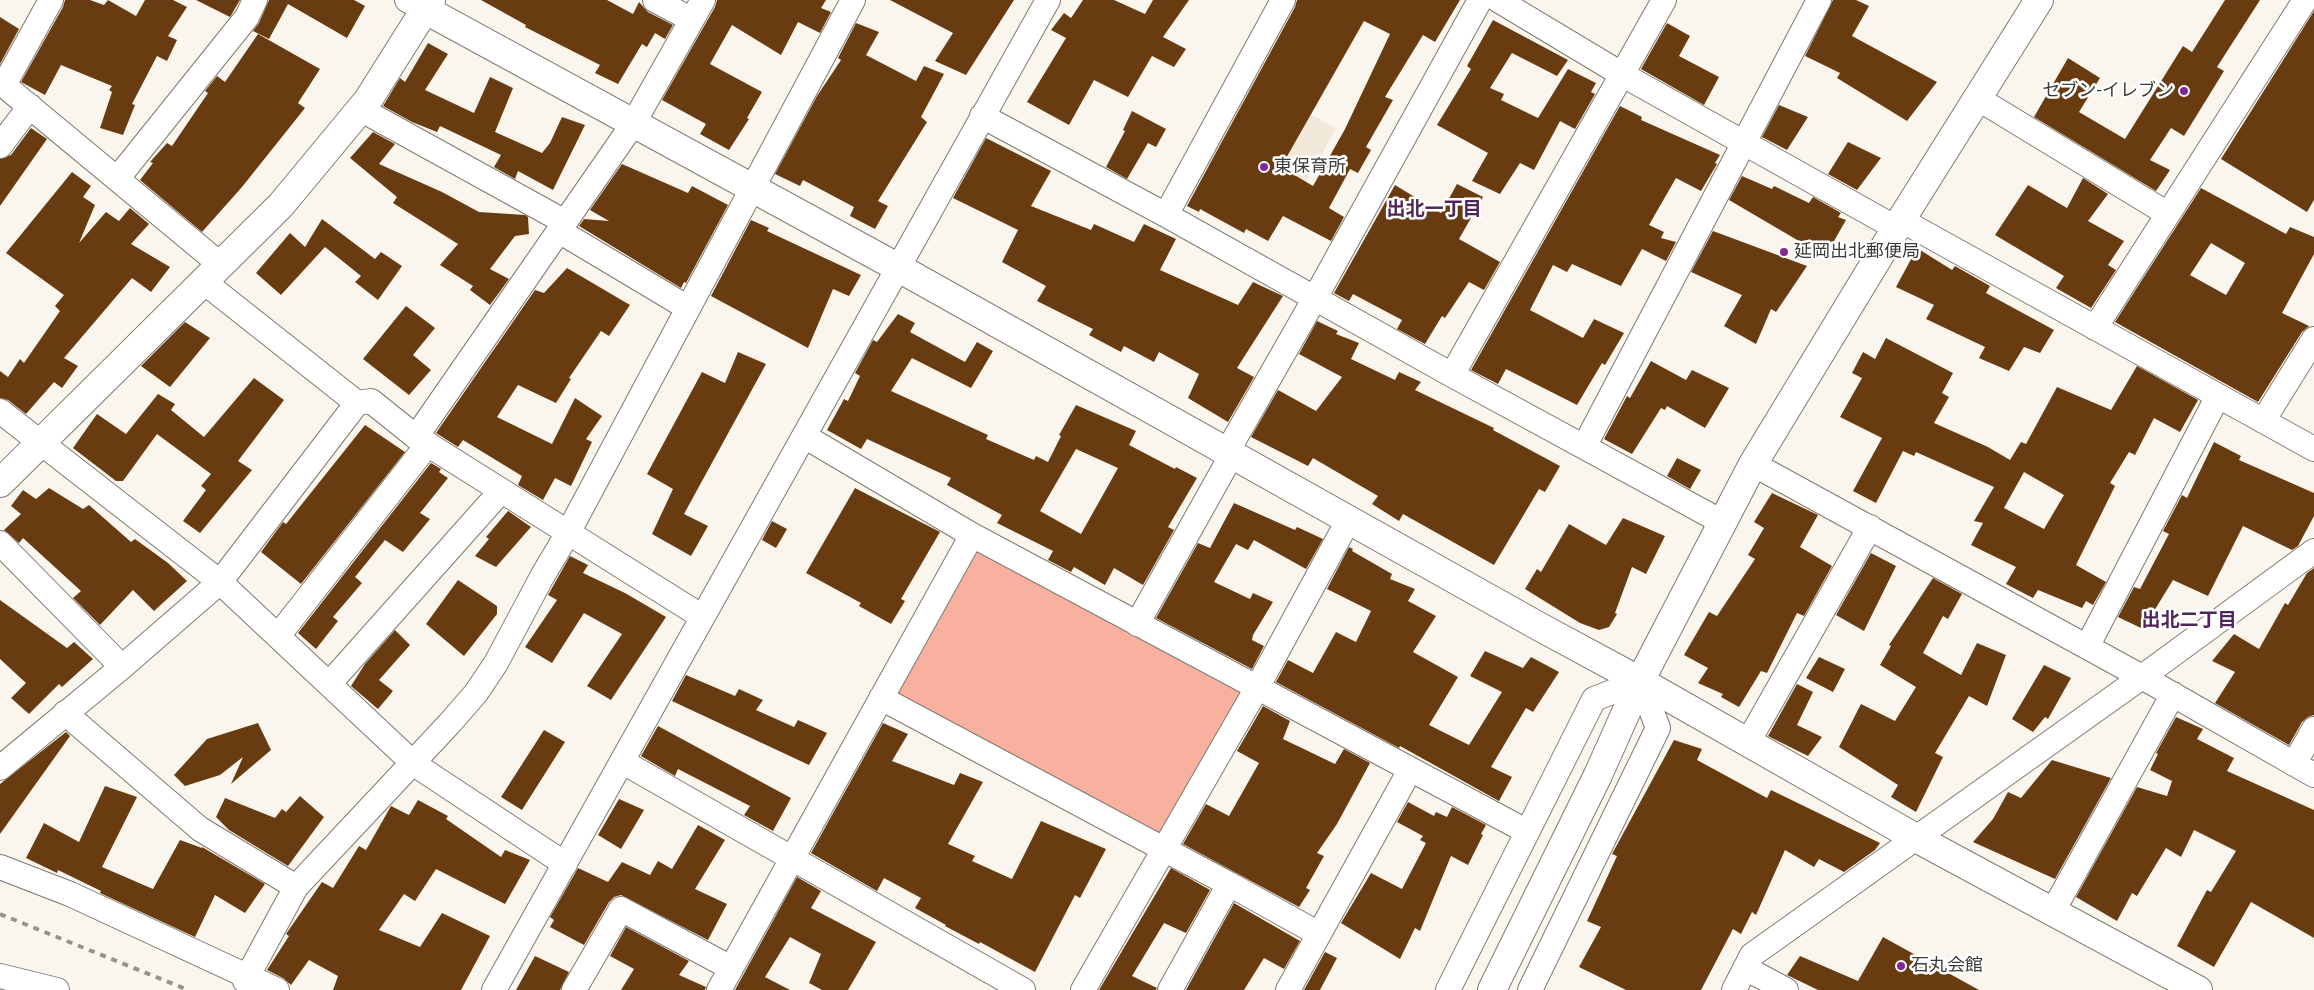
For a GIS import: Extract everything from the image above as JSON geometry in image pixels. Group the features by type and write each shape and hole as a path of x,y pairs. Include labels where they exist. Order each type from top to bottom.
{"street":[{"path":"51,0 2,84 117,179 212,273 357,403"},
{"path":"117,179 246,17 254,0"},
{"path":"278,636 422,441 562,226 632,124 697,10 655,0"},
{"path":"247,978 296,887 414,764 476,693 496,663 543,575 568,533 853,0"},
{"path":"1166,214 1283,0"},
{"path":"1137,624 1226,465 1227,452 1315,298 1480,0"},
{"path":"1498,0 1623,75 1743,143 2096,328 2314,449"},
{"path":"1452,375 1664,0"},
{"path":"1585,445 1819,0"},
{"path":"1492,990 1598,774 1640,681 1752,464 1898,224 2039,0"},
{"path":"2096,328 2305,0"},
{"path":"494,990 623,762 701,616 804,436 1044,1"},
{"path":"0,483 280,205 360,109 421,3 632,124 897,267 1349,519 1540,628 1640,681 1916,838 2198,990"},
{"path":"1977,98 2168,214"},
{"path":"0,146 30,106"},
{"path":"360,109 562,226 688,308"},
{"path":"982,116 1166,214 1452,375 1585,445 1722,522"},
{"path":"2263,421 2314,338"},
{"path":"2087,647 2218,396"},
{"path":"0,768 122,667 220,582 357,403 372,400 422,441 701,616"},
{"path":"0,411 220,582 414,764 565,864"},
{"path":"804,436 972,535 1526,832"},
{"path":"1752,464 2173,694 2304,769 2314,729"},
{"path":"329,684 501,491"},
{"path":"1083,990 1257,688 1349,519"},
{"path":"1748,742 1870,527"},
{"path":"718,990 972,535"},
{"path":"0,543 122,667"},
{"path":"1734,990 1752,955 2142,677 2314,551"},
{"path":"1448,990 1594,699 1640,681"},
{"path":"1530,990 1658,728 1640,681"},
{"path":"2053,911 2173,694"},
{"path":"881,698 1319,934"},
{"path":"65,713 200,829 296,887"},
{"path":"623,762 1023,990"},
{"path":"1288,990 1410,770"},
{"path":"0,867 70,894 247,978 278,990"},
{"path":"1170,990 1229,884"},
{"path":"574,990 622,909 731,968"},
{"path":"1745,968 1786,990"},
{"path":"0,976 57,990"}],"shaded area":[{"path":"1250,77 1336,129 1290,211 1203,163"},
{"path":"977,550 1242,691 1159,839 895,694"}],"building":[{"path":"65,0 90,0 104,5 108,0 136,16 145,0 173,0 187,7 168,36 177,40 167,61 157,56 132,104 135,105 123,135 100,128 112,92 109,90 112,86 61,65 45,95 21,82 63,7"},
{"path":"196,0 240,0 230,17"},
{"path":"269,0 354,0 365,6 347,38 288,4 269,39 253,31 259,23"},
{"path":"481,0 607,0 633,14 639,2 648,12 673,25 665,39 655,33 647,47 642,44 618,84 595,73 600,65 525,27 526,25"},
{"path":"717,0 826,0 821,8 831,12 820,33 798,22 781,55 732,25 710,64 762,92 747,118 749,119 729,150 700,134 706,124 662,100 715,7"},
{"path":"890,0 1014,0 966,75 935,61 953,33"},
{"path":"1083,0 1114,0 1145,14 1153,0 1189,0 1163,37 1186,49 1174,67 1152,56 1128,97 1094,80 1069,125 1027,102 1066,38 1051,30 1064,13 1071,18"},
{"path":"1297,0 1460,0 1435,42 1423,35 1385,97 1393,100 1366,147 1371,150 1358,173 1350,169 1329,208 1344,217 1331,241 1283,216 1268,241 1246,229 1244,233 1200,209 1199,212 1187,206 1295,7","holes":["1364,21 1390,34 1345,129 1313,186 1281,167"]},
{"path":"1833,0 1856,0 1869,6 1852,36 1937,82 1907,121 1837,78 1840,73 1805,56"},
{"path":"2225,0 2260,0 2217,67 2224,71 2184,136 2171,128 2150,160 2170,170 2156,191 2034,117 2068,58 2100,78 2079,112 2125,139 2183,46 2192,52"},
{"path":"2314,11 2314,200 2307,212 2221,159"},
{"path":"0,17 19,29 0,64"},
{"path":"1493,20 1568,60 1557,76 1512,53 1490,88 1504,94 1501,100 1538,118 1568,69 1596,83 1591,92 1595,94 1575,129 1560,121 1534,170 1520,163 1500,194 1472,181 1488,153 1437,125 1471,69 1467,66"},
{"path":"856,23 879,32 866,55 916,81 924,66 944,74 921,117 927,122 878,201 888,206 875,229 850,216 854,207 803,180 800,186 775,174 817,96 841,60 838,58"},
{"path":"1667,23 1690,36 1679,56 1719,77 1704,105 1641,69"},
{"path":"258,34 320,69 298,103 305,108 242,187 202,232 140,180 153,163 150,162 167,143 172,146 208,93 205,91 217,76 225,82"},
{"path":"428,43 448,54 425,90 474,113 490,77 513,88 495,132 542,153 550,143 562,117 585,125 553,190 518,171 515,179 494,167 501,155 440,126 437,132 412,122 383,106 400,78 405,82"},
{"path":"1779,105 1808,117 1787,150 1762,137"},
{"path":"1620,106 1642,117 1641,120 1720,155 1715,163 1717,164 1701,191 1676,178 1649,225 1664,232 1661,238 1676,242 1666,261 1642,249 1621,286 1572,264 1567,272 1553,265 1530,310 1583,338 1594,319 1624,333 1605,365 1602,363 1577,405 1506,369 1498,384 1471,370"},
{"path":"1132,111 1166,129 1156,147 1148,143 1127,179 1106,167 1125,131 1123,130"},
{"path":"31,128 47,139 0,206 0,159 11,155"},
{"path":"373,132 395,144 379,164 442,192 479,212 525,215 528,217 529,234 515,236 490,269 509,279 490,305 470,290 473,286 440,265 458,244 393,203 397,197 350,158"},
{"path":"986,138 1051,171 1031,206 1091,230 1094,224 1134,242 1144,224 1176,239 1160,270 1238,305 1253,282 1283,296 1237,368 1254,377 1228,422 1188,398 1199,374 1159,352 1154,362 1124,346 1121,352 1089,335 1093,329 1037,301 1046,286 1002,262 1018,230 953,198"},
{"path":"1848,142 1881,158 1857,190 1828,174"},
{"path":"622,164 688,193 692,186 728,205 686,283 684,282 681,288 579,226 584,219 609,221 590,210"},
{"path":"72,172 91,186 83,197 95,205 79,243 106,212 119,221 130,208 149,224 131,244 170,267 151,292 132,278 64,358 78,366 62,388 54,382 26,414 8,400 0,398 0,371 8,377 20,359 24,363 60,311 55,306 64,295 6,253"},
{"path":"1742,176 1772,189 1774,186 1809,203 1813,197 1841,213 1838,217 1846,220 1830,248 1821,243 1816,251 1729,200"},
{"path":"2083,178 2108,194 2088,221 2124,241 2108,265 2116,270 2091,308 2056,288 2064,276 1995,235 2028,185 2067,208"},
{"path":"1457,184 1483,197 1459,239 1500,262 1484,290 1469,282 1445,318 1442,316 1425,344 1397,329 1402,320 1353,294 1349,301 1334,293 1395,185 1441,213"},
{"path":"2201,188 2286,234 2290,227 2314,237 2314,254 2282,313 2309,326 2302,332 2258,402 2115,322","holes":["2211,243 2245,263 2226,295 2190,275"]},
{"path":"322,219 375,259 381,252 402,266 378,300 355,282 361,276 325,247 281,295 256,273 290,233 305,247"},
{"path":"751,220 769,228 767,231 861,275 849,296 833,289 808,348 711,296"},
{"path":"1713,231 1807,266 1776,312 1771,309 1756,344 1724,326 1742,295 1691,272"},
{"path":"1917,248 1952,270 1955,266 1990,286 1986,293 2054,330 2040,353 2024,347 2009,371 1979,358 1985,347 1926,319 1934,305 1896,287"},
{"path":"567,268 630,305 609,336 601,331 569,378 571,379 556,403 518,385 497,417 552,444 575,398 602,416 586,439 592,442 571,486 555,478 543,500 518,485 522,476 463,440 458,447 436,433 535,290 544,293"},
{"path":"406,306 435,328 413,355 431,370 409,395 363,359"},
{"path":"898,314 915,323 910,332 965,362 977,342 993,351 971,388 912,358 891,391 988,435 986,439 1034,460 1036,456 1048,462 1061,436 1059,435 1076,405 1136,431 1129,445 1175,469 1176,467 1197,478 1168,527 1174,530 1143,585 1114,568 1105,585 1074,567 1071,572 1048,560 1053,551 997,523 1002,515 947,485 951,478 867,439 861,449 827,430 844,399 848,401 860,376 855,373 873,340 877,342","holes":["1076,449 1118,468 1081,534 1040,511"]},
{"path":"1317,321 1338,331 1336,334 1359,343 1351,359 1395,380 1399,372 1421,382 1415,390 1494,428 1493,430 1560,466 1545,492 1539,489 1494,565 1403,514 1399,521 1372,504 1378,496 1313,458 1308,466 1251,437 1278,390 1316,411 1342,377 1299,354"},
{"path":"185,322 210,338 170,387 141,366"},
{"path":"1886,338 1953,373 1942,393 1949,397 1934,423 1988,447 2010,460 2021,442 2026,444 2057,387 2111,410 2137,366 2198,400 2180,432 2154,418 2135,455 2129,452 2110,483 2115,486 2076,565 2106,582 2093,605 2086,601 2082,608 2038,590 2033,598 2006,584 2016,567 1971,545 1983,523 1974,521 1994,487 1916,452 1914,456 1903,451 1876,503 1853,491 1882,438 1840,417 1862,378 1852,373 1863,352 1875,359","holes":["2024,472 2064,495 2044,529 2004,508"]},
{"path":"738,352 766,364 684,514 708,526 691,556 652,534 673,489 647,474 702,372 725,383"},
{"path":"1651,361 1686,380 1692,370 1729,388 1705,428 1667,406 1665,410 1661,408 1632,454 1604,439 1627,396 1630,398"},
{"path":"254,378 284,400 238,461 252,470 200,533 183,521 206,490 201,486 211,474 157,434 123,481 116,481 73,448 97,414 126,434 158,394 175,404 171,410 204,437"},
{"path":"365,425 405,452 301,584 261,552 283,522 286,524"},
{"path":"2214,442 2241,456 2239,460 2314,493 2314,516 2298,546 2292,550 2243,526 2208,596 2173,580 2143,629 2118,617 2134,587 2140,589 2169,534 2163,531 2182,495 2187,498"},
{"path":"1677,458 1701,470 1690,489 1667,476"},
{"path":"431,463 441,469 439,472 448,478 420,513 430,519 403,552 385,540 355,577 362,583 333,617 338,621 316,649 298,633"},
{"path":"49,488 83,509 89,505 131,542 135,539 168,563 187,581 154,611 133,590 100,625 73,598 81,591 23,538 19,543 4,530 21,514 11,506 23,490 36,499"},
{"path":"855,488 940,532 901,599 905,601 891,624 859,606 861,603 806,573"},
{"path":"1772,493 1818,515 1800,547 1832,566 1804,616 1797,613 1767,673 1761,671 1739,707 1721,697 1723,694 1698,683 1708,668 1684,655 1709,612 1717,616 1755,559 1748,555 1764,528 1754,522"},
{"path":"1234,503 1295,530 1297,527 1323,539 1306,569 1254,540 1248,550 1236,544 1214,582 1250,599 1253,593 1273,602 1253,635 1252,640 1264,646 1252,669 1156,618 1198,543 1210,548"},
{"path":"508,511 531,527 496,567 475,556 489,539 486,537"},
{"path":"1623,518 1665,536 1646,574 1632,567 1615,613 1617,614 1609,627 1599,630 1580,623 1525,589 1537,569 1541,572 1569,524 1606,545"},
{"path":"772,521 787,529 776,548 762,540"},
{"path":"1349,547 1353,549 1352,551 1392,574 1390,579 1415,589 1408,601 1436,616 1413,652 1458,677 1429,725 1469,745 1502,692 1470,676 1485,651 1523,668 1531,657 1559,672 1533,712 1526,708 1491,767 1512,777 1499,801 1400,746 1399,748 1276,682 1288,660 1313,673 1336,632 1356,642 1371,611 1327,589"},
{"path":"1871,553 1896,566 1864,631 1836,615"},
{"path":"570,556 588,565 583,573 625,593 666,617 611,700 587,686 622,634 584,613 552,663 525,647 557,600 548,595"},
{"path":"2314,568 2314,715 2302,722 2289,745 2215,703 2235,672 2212,661 2234,634 2259,649 2285,603 2288,605 2307,573"},
{"path":"1933,578 1962,594 1948,619 1943,616 1923,653 1961,675 1977,643 2006,655 1987,706 1969,696 1935,753 1943,757 1916,812 1891,797 1898,785 1839,747 1861,704 1895,721 1916,687 1880,665 1891,646 1889,645"},
{"path":"458,580 497,606 497,614 464,656 426,624"},
{"path":"0,600 67,648 74,642 93,659 62,687 59,684 29,714 11,698 26,683 0,659"},
{"path":"395,630 410,645 379,680 393,691 378,709 351,686 365,664"},
{"path":"1819,657 1845,669 1833,692 1806,678"},
{"path":"2044,665 2071,678 2048,719 2045,717 2033,732 2012,719"},
{"path":"686,675 735,696 739,689 763,700 756,710 794,727 798,720 827,733 809,765 672,701"},
{"path":"1797,684 1813,692 1797,725 1822,737 1808,756 1768,736"},
{"path":"1263,706 1290,721 1283,739 1335,764 1344,749 1370,763 1337,824 1317,853 1324,856 1306,888 1310,890 1299,907 1183,844 1206,804 1229,816 1259,763 1237,751"},
{"path":"2176,717 2203,729 2197,739 2234,758 2227,771 2314,810 2314,938 2251,902 2214,967 2177,946 2207,890 2211,892 2236,851 2194,830 2181,857 2166,848 2137,896 2132,893 2117,921 2076,897 2137,787 2167,796 2172,781 2150,770 2158,754 2156,753"},
{"path":"258,723 271,750 231,784 243,757 220,775 185,786 174,775 207,739"},
{"path":"883,723 908,734 892,761 954,785 960,773 983,782 948,844 975,856 972,861 1012,879 1041,821 1106,849 1080,898 1075,895 1035,972 980,942 979,944 945,926 915,908 921,898 884,878 877,891 811,853"},
{"path":"658,726 791,798 773,831 744,815 750,806 678,769 675,776 641,756"},
{"path":"544,730 565,742 522,810 501,797"},
{"path":"66,732 70,736 0,834 0,784"},
{"path":"1674,740 1702,749 1697,760 1767,798 1771,790 1880,843 1875,850 1844,872 1819,859 1814,867 1785,850 1756,915 1752,912 1741,934 1733,929 1701,990 1626,990 1579,967 1601,927 1587,921 1617,856 1612,854"},
{"path":"2052,760 2111,778 2055,879 1973,842 1993,819 2008,792 2021,798"},
{"path":"105,786 137,797 102,867 153,889 180,840 202,847 265,884 245,913 215,895 195,937 100,893 101,891 58,870 57,873 26,858 44,823 79,842"},
{"path":"300,796 324,817 288,866 229,830 216,817 225,798 275,818 282,809 286,812"},
{"path":"619,799 644,810 621,849 598,835"},
{"path":"418,800 448,816 446,819 501,857 505,850 530,860 505,904 436,869 415,901 404,894 379,930 420,947 442,913 490,936 461,990 333,990 338,976 309,960 291,985 283,978 267,970 289,936 286,934 322,882 333,888 359,846 366,850 391,806 409,815"},
{"path":"1408,802 1434,816 1436,812 1447,817 1452,807 1486,825 1468,865 1451,856 1420,931 1415,928 1400,959 1341,923 1371,873 1402,889 1426,843 1420,840 1423,836 1397,822"},
{"path":"698,825 725,840 695,889 727,904 708,940 621,895 614,897 609,902 584,945 550,927 554,920 550,917 578,868 608,882 622,862 650,875 658,861 672,869"},
{"path":"1171,868 1210,890 1186,933 1164,923 1132,976 1157,988 1156,990 1099,990"},
{"path":"797,877 821,891 811,908 876,942 848,990 822,990 809,983 821,954 790,937 765,977 790,990 735,990"},
{"path":"1234,903 1300,941 1284,969 1264,958 1244,990 1186,990"},
{"path":"626,927 689,961 679,975 706,987 705,990 621,990 634,969 610,956"},
{"name":"石丸会館","path":"1883,937 1979,990 1818,990 1787,975 1800,956 1858,981"},
{"path":"1325,952 1337,958 1320,990 1304,990"},
{"path":"535,956 569,972 560,990 516,990"}],"railway":[{"path":"0,914 188,990"}],"place":[{"name":"セブン-イレブン","path":"2184,91"},
{"name":"東保育所","path":"1264,167"},
{"name":"延岡出北郵便局","path":"1784,252"},
{"name":"石丸会館","path":"1901,966"}],"district":[{"name":"出北一丁目","path":"1434,210"},
{"name":"出北二丁目","path":"2189,621"}]}
